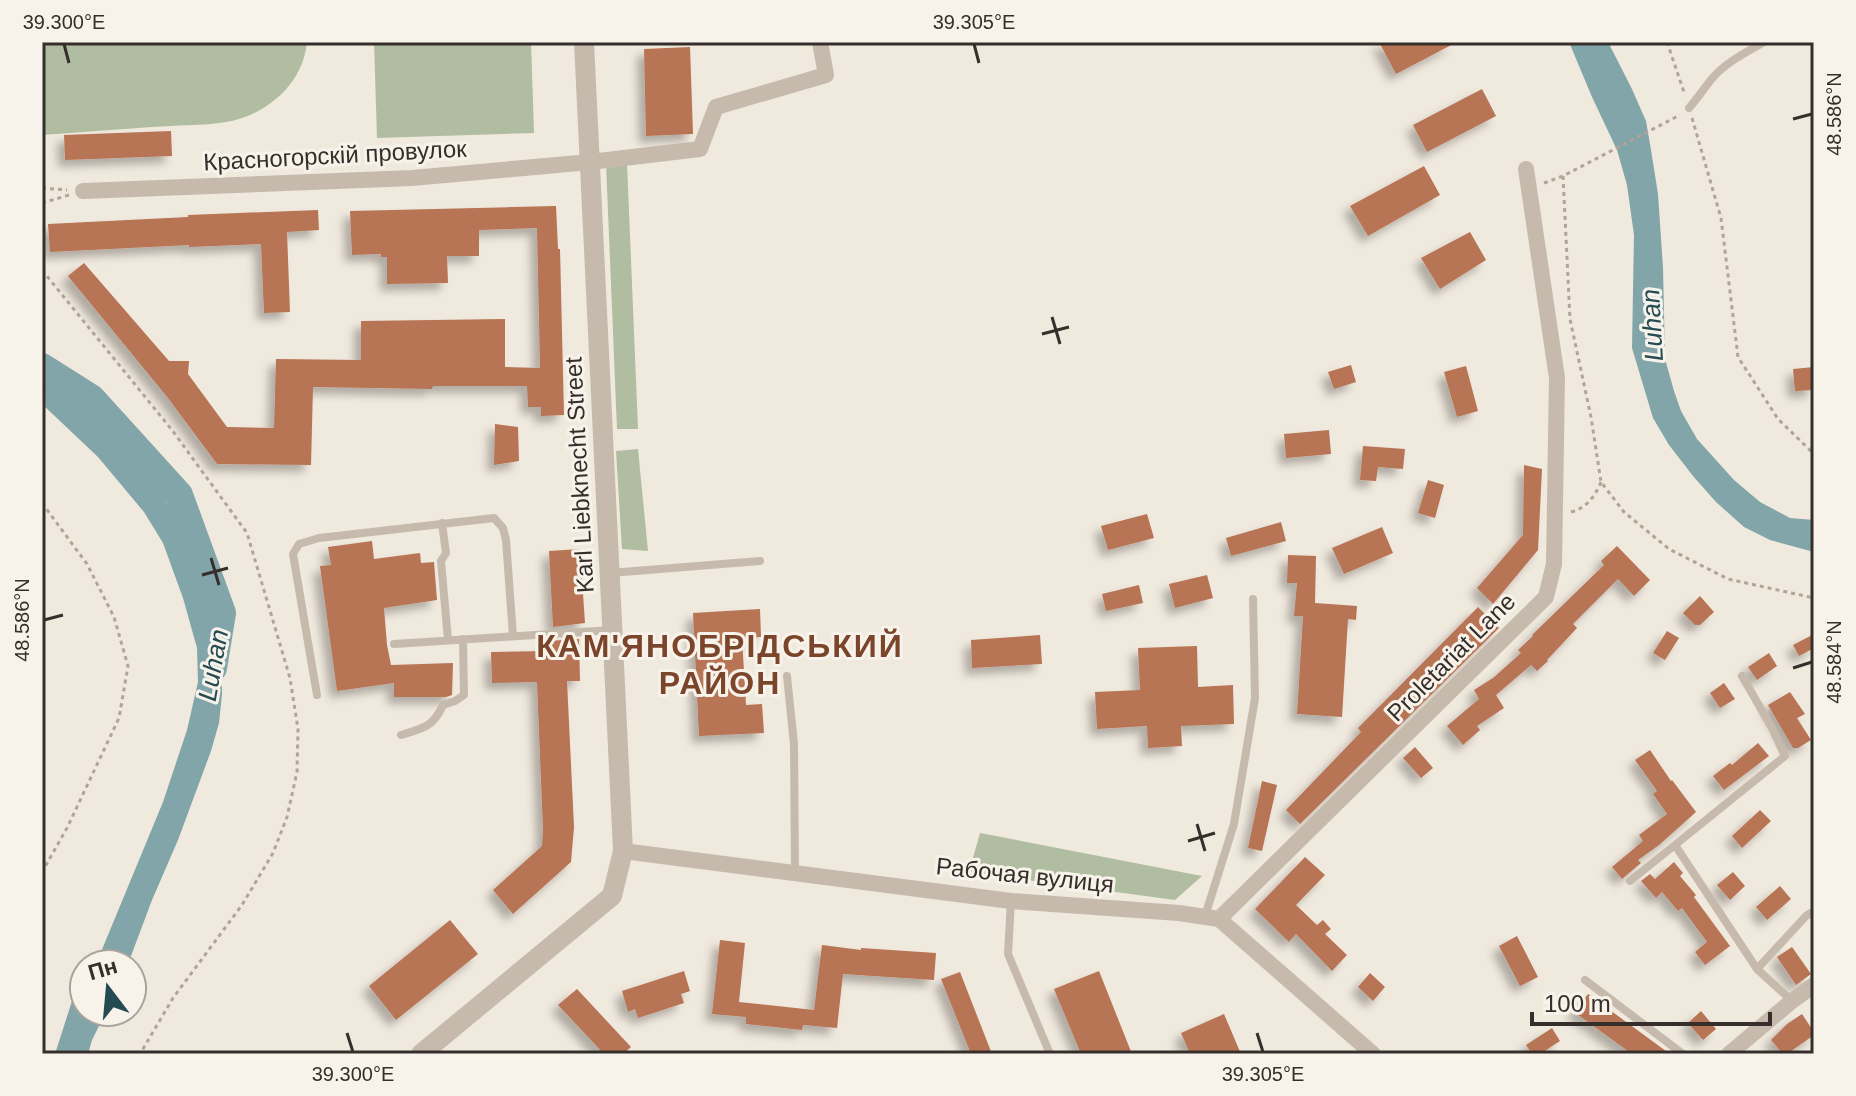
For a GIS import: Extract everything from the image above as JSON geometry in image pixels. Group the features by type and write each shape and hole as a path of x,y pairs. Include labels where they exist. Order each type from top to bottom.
{"street":[{"name":"Karl Liebknecht Street","path":"421,1054 612,896 623,851 584,42"},
{"name":"Красногорскій провулок","path":"83,191 412,178 700,149 716,107 826,75 820,42"},
{"name":"Proletariat Lane","path":"1212,918 1546,597 1554,564 1557,378 1526,169"},
{"name":"Рабочая вулиця","path":"623,851 1011,901 1212,918"},
{"path":"1212,918 1373,1054"},
{"path":"1729,1054 1814,985"}],"lane":[{"path":"1689,108 1722,68 1764,42"},
{"path":"317,695 293,554 299,544 319,538 494,518 503,528 506,540 513,636"},
{"path":"442,523 446,553 441,561 448,640"},
{"path":"610,573 760,561"},
{"path":"1212,918 1234,824 1255,698 1253,599"},
{"path":"394,644 612,630"},
{"path":"401,735 427,727 437,718 443,705 464,695 463,639"},
{"path":"787,676 794,744 795,873"},
{"path":"1630,881 1785,756 1742,676"},
{"path":"1675,845 1757,969 1792,1001"},
{"path":"1011,901 1008,954 1050,1054"},
{"path":"1757,969 1814,911"},
{"path":"1585,980 1683,1054"}],"path":[{"path":"1667,42 1721,218 1738,357 1778,419 1814,454"},
{"path":"1529,189 1563,176 1689,108"},
{"path":"1563,176 1570,319 1601,482 1624,512 1669,549 1728,579 1814,598"},
{"path":"42,188 83,191"},
{"path":"42,203 83,191"},
{"path":"42,270 172,430 247,533 290,678 298,729 297,772 287,817 273,853 242,905 173,998 140,1054"},
{"path":"1555,515 1578,510 1595,497 1601,482"},
{"path":"42,503 87,564 114,617 128,666 119,718 67,828 42,872"}],"green space":[{"path":"42,42 307,42 304,57 290,84 269,105 241,118 208,124 42,135"},
{"path":"374,42 531,42 534,133 377,138"},
{"path":"606,163 627,163 638,429 617,429"},
{"path":"638,449 648,551 622,549 616,451"},
{"path":"980,833 1202,876 1175,900 969,872"}],"water":[{"path":"1569,42 1608,42 1646,121 1658,194 1665,359 1681,411 1697,439 1734,480 1760,502 1790,518 1814,520 1814,552 1770,540 1744,527 1693,476 1653,418 1632,348 1634,235 1627,185 1617,150"},
{"path":"42,371 135,458 161,493 192,546 198,575 208,605 218,622 221,639 219,723 178,840 134,948 103,948 163,802 187,730 198,682 197,648 163,543 144,512 98,457 42,404"},
{"path":"68,1013 68,1028 98,1028 88,1054 55,1054"}],"building":[{"path":"1379,42 1457,42 1396,74"},
{"path":"690,47 693,134 646,136 644,49"},
{"path":"1482,89 1496,116 1427,152 1413,125"},
{"path":"171,131 172,156 65,160 64,135"},
{"path":"1424,166 1440,195 1368,236 1350,206"},
{"path":"556,206 564,415 541,416 541,407 528,407 527,386 433,386 432,389 313,387 311,465 217,464 168,398 68,276 84,263 169,361 189,361 188,374 227,427 274,428 276,359 361,360 361,321 505,319 505,367 540,368 537,228 479,230 479,256 447,256 448,283 387,284 387,257 381,257 381,254 352,255 350,211"},
{"path":"318,210 319,230 287,232 290,312 264,313 261,244 50,252 48,224"},
{"path":"1470,232 1486,260 1440,289 1421,258"},
{"path":"1351,365 1356,382 1334,389 1328,372"},
{"path":"1466,366 1478,411 1457,417 1444,372"},
{"path":"1814,367 1814,390 1795,391 1793,369"},
{"path":"495,424 518,427 519,461 494,465"},
{"path":"1329,430 1331,454 1286,458 1284,434"},
{"path":"1363,446 1405,449 1403,469 1378,467 1376,481 1360,480"},
{"path":"1524,465 1542,469 1538,550 1493,604 1477,588 1523,535"},
{"path":"1428,480 1444,485 1435,518 1418,513"},
{"path":"1147,514 1154,538 1108,550 1101,526"},
{"path":"1281,522 1286,541 1231,556 1226,538"},
{"path":"1382,527 1393,553 1344,574 1332,548"},
{"path":"372,541 374,559 420,553 421,563 434,562 437,600 384,608 387,645 391,665 453,663 452,695 394,697 394,683 337,691 320,566 331,565 328,547"},
{"path":"1617,546 1650,580 1634,596 1618,579 1573,624 1577,628 1548,661 1537,671 1531,665 1496,695 1504,708 1477,726 1480,730 1463,745 1447,726 1479,699 1474,690 1521,653 1518,650 1604,565 1601,561"},
{"path":"580,549 585,623 553,627 549,551"},
{"path":"1288,555 1316,556 1315,603 1357,606 1356,620 1348,619 1342,717 1297,714 1303,616 1294,616 1297,583 1287,583"},
{"path":"1207,575 1213,598 1175,608 1169,584"},
{"path":"1139,585 1143,603 1106,611 1102,594"},
{"path":"1700,596 1714,612 1700,625 1695,625 1683,613"},
{"path":"1478,607 1499,628 1300,824 1286,810 1361,732 1358,728"},
{"path":"760,609 761,637 742,638 746,705 762,704 764,733 699,736 693,613"},
{"path":"1667,631 1679,638 1665,660 1653,653"},
{"path":"1814,634 1814,648 1799,656 1793,645"},
{"path":"1040,635 1042,664 972,668 971,640"},
{"path":"579,639 580,681 567,681 574,827 571,862 513,914 493,890 542,846 537,682 492,683 491,652 548,651 547,641"},
{"path":"1197,646 1198,687 1233,685 1234,724 1181,726 1182,746 1148,748 1147,726 1097,729 1095,692 1140,690 1138,648"},
{"path":"1769,653 1777,666 1757,680 1748,667"},
{"path":"1724,683 1735,699 1720,708 1710,693"},
{"path":"1790,692 1805,714 1797,718 1811,740 1798,748 1793,748 1768,705"},
{"path":"1758,743 1769,756 1724,790 1713,776"},
{"path":"1415,747 1433,768 1421,778 1403,758"},
{"path":"1650,750 1696,812 1638,860 1641,863 1622,879 1612,867 1643,841 1639,835 1667,814 1653,794 1657,791 1635,760"},
{"path":"1262,781 1277,785 1262,851 1248,848"},
{"path":"1760,810 1771,821 1742,848 1732,836"},
{"path":"1305,857 1325,875 1296,905 1317,925 1323,920 1331,929 1325,934 1347,955 1332,971 1296,934 1289,942 1255,909"},
{"path":"1674,862 1683,873 1680,876 1696,895 1694,897 1730,946 1705,965 1695,952 1707,942 1682,908 1678,911 1662,892 1656,898 1641,881 1650,874 1655,879"},
{"path":"1733,872 1745,886 1730,900 1717,885"},
{"path":"1780,886 1791,899 1767,920 1756,907"},
{"path":"450,920 478,954 396,1020 369,986"},
{"path":"1517,936 1538,977 1520,986 1499,946"},
{"path":"720,940 745,943 739,1002 814,1010 822,945 936,953 934,980 843,974 837,1028 803,1025 802,1030 746,1024 746,1017 712,1014"},
{"path":"1792,947 1811,974 1796,985 1777,957"},
{"path":"684,971 690,991 681,994 684,1003 638,1018 635,1009 628,1012 622,991"},
{"path":"1099,971 1132,1054 1081,1054 1054,989"},
{"path":"960,972 992,1054 971,1054 941,979"},
{"path":"1370,973 1385,987 1373,1001 1358,987"},
{"path":"577,989 631,1047 623,1054 604,1054 558,1005"},
{"path":"1588,994 1670,1054 1632,1054 1574,1012"},
{"path":"1701,1011 1716,1029 1703,1040 1688,1023"},
{"path":"1224,1014 1241,1054 1190,1054 1181,1033"},
{"path":"1802,1014 1814,1035 1783,1054 1771,1040"},
{"path":"1552,1028 1560,1041 1540,1054 1532,1054 1526,1045"}],"waterway":[{"name":"Luhan","path":"42,367 91,398 179,495 222,613 213,668"}],"district":[{"name":"КАМ'ЯНОБРІДСЬКИЙ РАЙОН","path":"720,664"}]}
